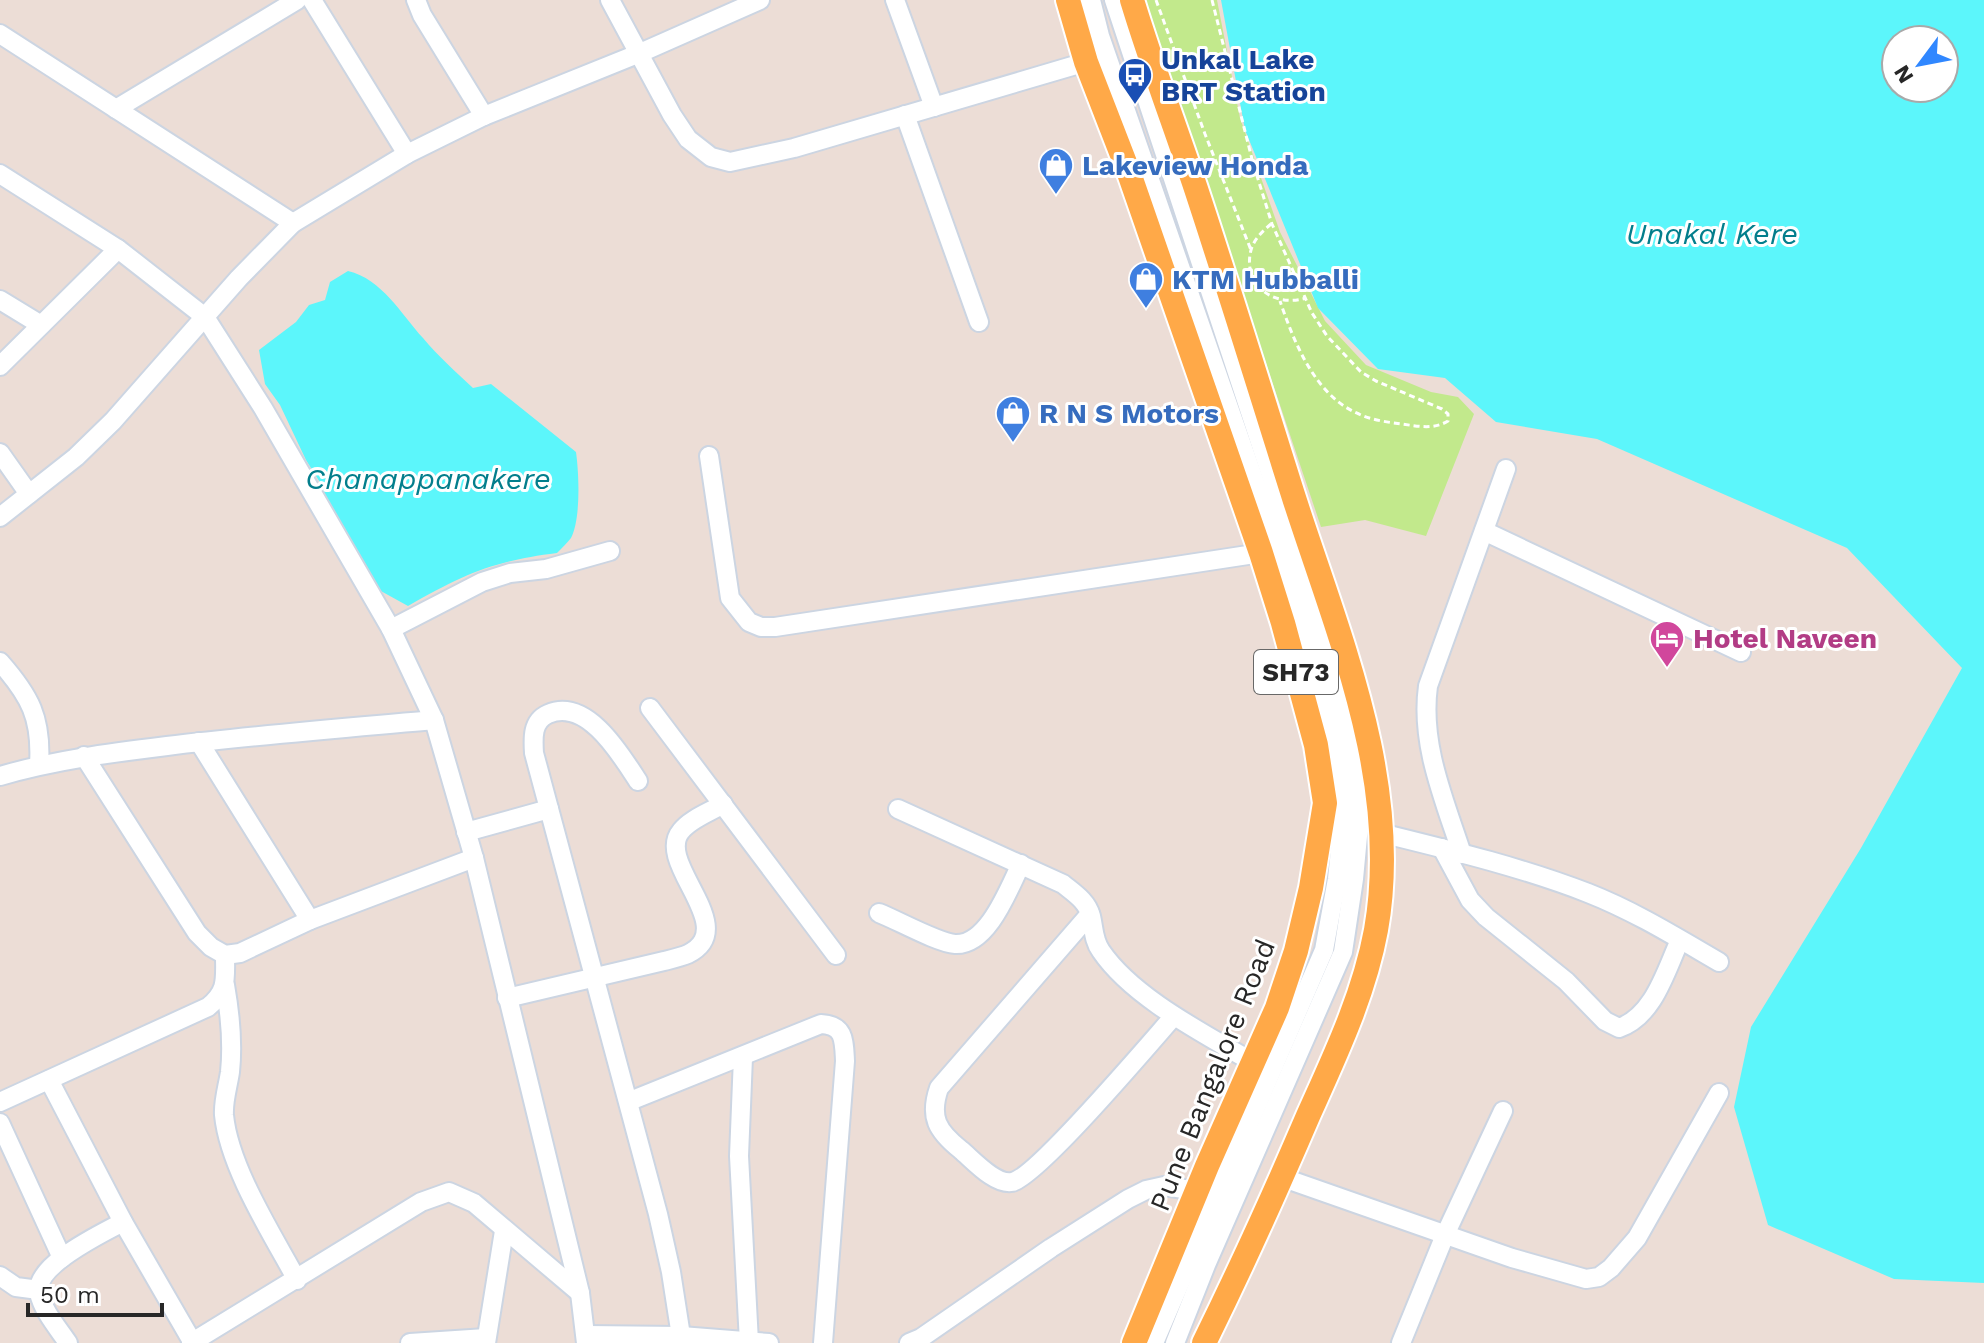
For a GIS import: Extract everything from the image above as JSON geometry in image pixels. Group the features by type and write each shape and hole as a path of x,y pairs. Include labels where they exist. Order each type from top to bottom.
{"main road":[{"name":"Pune Bangalore Road","path":"1068,0 1086,62 1155,247 1261,553 1316,745 1325,803 1311,888 1296,951 1277,1008 1134,1343"},
{"name":"SH73","path":"1132,0 1229,289 1341,644 1371,760 1383,867 1376,929 1364,980 1340,1045 1244,1262 1204,1343"}],"street":[{"path":"312,0 407,154"},
{"path":"416,0 484,116"},
{"path":"610,0 688,139 711,157 730,162 794,148 1086,62"},
{"path":"0,517 76,457 113,421 239,278 293,223 407,154 484,116 760,0"},
{"path":"895,0 934,107"},
{"path":"1091,0 1100,36 1275,540 1305,639 1345,803 1337,879 1324,950 1154,1343"},
{"path":"1114,0 1291,536 1329,668 1361,804 1343,952 1175,1343"},
{"path":"116,109 281,3"},
{"path":"0,34 293,223"},
{"path":"905,115 979,322"},
{"path":"0,174 118,249 205,317 263,408 391,629 434,720 474,858 580,1293 586,1339 681,1336 769,1343"},
{"path":"0,366 118,249"},
{"path":"0,300 41,325"},
{"path":"0,453 29,494"},
{"path":"709,456 730,598 749,622 761,627 1261,553"},
{"path":"1462,854 1430,749 1424,714 1428,686 1506,469"},
{"path":"1484,531 1741,652"},
{"path":"391,629 482,582 510,573 546,569 610,551"},
{"path":"0,662 18,682 32,705 39,727 39,765"},
{"path":"650,708 836,955"},
{"path":"638,781 612,742 589,721 570,712 554,711 542,716 533,736 534,753 630,1101 671,1272 681,1336"},
{"path":"0,776 84,756 434,720"},
{"path":"199,742 310,920"},
{"path":"84,756 197,933 225,955 240,953 310,920 474,858"},
{"path":"507,998 676,958 697,947 706,922 702,907 679,865 675,851 677,839 680,831 723,804"},
{"path":"466,832 549,809"},
{"path":"898,809 1063,884 1084,901 1100,950 1148,997 1254,1063"},
{"path":"1381,833 1532,874 1589,894 1719,962"},
{"path":"1442,848 1461,886 1478,909 1566,981 1605,1021 1619,1028 1631,1025 1641,1016 1680,940"},
{"path":"879,913 952,944 972,941 991,921 1021,864"},
{"path":"1090,914 939,1088 933,1107 937,1124 951,1142 1000,1181 1010,1182 1024,1177 1056,1147 1174,1016"},
{"path":"225,955 231,1040 224,1112 227,1132 256,1202 297,1280"},
{"path":"0,1102 208,1007 220,998 225,985"},
{"path":"630,1101 821,1024 832,1024 839,1029 844,1037 844,1073 823,1343"},
{"path":"743,1057 739,1156 749,1342"},
{"path":"49,1080 123,1222 192,1343 436,1195 449,1192 474,1203 580,1293"},
{"path":"1281,1177 1575,1278 1599,1277 1637,1238 1719,1093"},
{"path":"1401,1343 1445,1235 1503,1111"},
{"path":"0,1123 62,1258"},
{"path":"909,1343 921,1338 1128,1199 1164,1186 1197,1191"},
{"path":"68,1343 51,1317 39,1290 39,1282 46,1271 62,1258 123,1222"},
{"path":"410,1343 486,1340 504,1231"},
{"path":"0,1276 16,1287 39,1290"}],"path":[{"path":"1156,0 1251,250"},
{"path":"1212,0 1253,163 1272,224 1327,336 1361,372 1442,409 1448,414 1448,421 1440,426 1427,427 1357,414 1322,385 1306,365 1280,301"},
{"path":"1272,224 1251,250 1253,276 1264,293 1280,301 1306,298"}],"green space":[{"path":"1144,0 1217,0 1240,118 1280,232 1325,321 1366,365 1431,392 1458,397 1474,414 1426,536 1365,520 1321,527"}],"water":[{"name":"Unakal Kere","path":"1221,0 1984,0 1984,1283 1894,1279 1768,1225 1734,1107 1751,1027 1861,848 1962,668 1847,548 1597,439 1496,422 1445,378 1378,369 1318,308 1245,130"},
{"name":"Chanappanakere","path":"348,271 381,289 435,351 473,388 491,384 576,452 576,520 571,538 557,553 480,570 408,606 379,590 333,517 321,484 280,405 265,384 259,350 296,322 309,305 325,300 330,282"}],"place":[{"name":"Unkal Lake BRT Station","path":"1135,106"},
{"name":"Lakeview Honda","path":"1056,196"},
{"name":"KTM Hubballi","path":"1146,310"},
{"name":"R N S Motors","path":"1013,444"},
{"name":"Hotel Naveen","path":"1667,669"}]}
